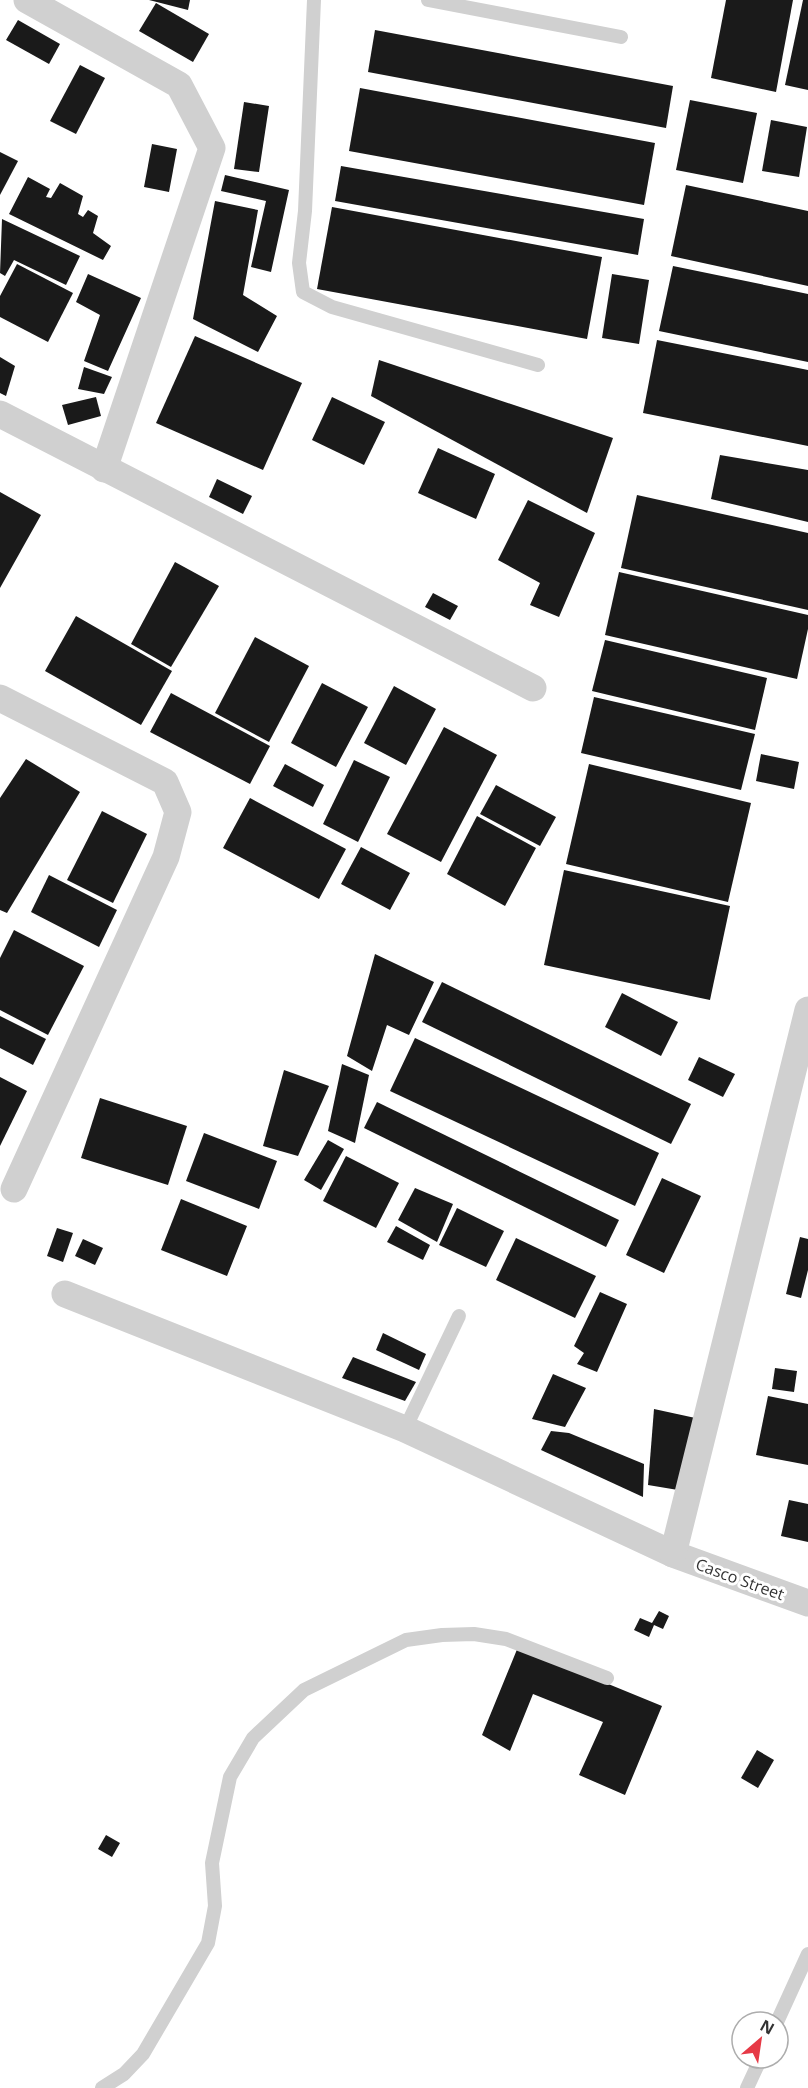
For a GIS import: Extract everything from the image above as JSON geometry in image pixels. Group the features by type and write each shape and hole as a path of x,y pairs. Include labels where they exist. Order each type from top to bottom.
{"street":[{"path":"27,0 179,85 212,148 104,469"},
{"path":"0,414 533,688"},
{"path":"0,698 165,782 178,812 166,857 14,1188"},
{"path":"673,1554 808,1010"},
{"name":"Casco Street","path":"65,1294 405,1429 673,1554 808,1603"}],"lane":[{"path":"314,0 305,211 299,263 303,292 332,307 538,365"},
{"path":"428,0 621,37"},
{"path":"405,1429 459,1316"},
{"path":"102,2088 124,2074 143,2054 208,1943 215,1906 212,1863 230,1777 253,1738 304,1690 406,1640 442,1635 474,1634 506,1639 607,1678"},
{"path":"782,2010 808,1954"},
{"path":"747,2088 755,2070"}],"building":[{"path":"149,0 190,0 188,10"},
{"path":"726,0 793,0 776,92 711,78"},
{"path":"803,0 808,0 808,90 785,85"},
{"path":"156,3 209,34 193,62 139,31"},
{"path":"18,20 60,44 49,64 6,40"},
{"path":"375,30 673,86 666,128 368,72"},
{"path":"80,65 105,78 76,134 50,121"},
{"path":"360,88 655,143 644,205 349,151"},
{"path":"690,100 757,113 743,183 676,170"},
{"path":"244,102 269,106 259,172 234,169"},
{"path":"771,120 807,127 799,177 762,171"},
{"path":"152,144 177,149 169,192 144,187"},
{"path":"0,152 18,161 0,195"},
{"path":"341,166 644,219 638,255 335,201"},
{"path":"225,175 289,190 271,272 251,267 266,201 221,191"},
{"path":"28,177 50,189 46,197 51,198 60,183 83,196 78,214 83,217 88,210 98,216 93,233 111,246 103,260 9,214"},
{"path":"686,185 808,211 808,286 671,256"},
{"path":"215,201 258,210 243,295 277,316 258,352 193,319"},
{"path":"332,207 602,257 587,339 317,289"},
{"path":"2,219 80,256 66,285 14,260 5,276 0,273"},
{"path":"17,264 73,293 48,342 0,317 0,296"},
{"path":"673,266 808,294 808,362 659,331"},
{"path":"88,274 141,298 108,371 84,361 100,315 76,302"},
{"path":"612,274 649,280 639,344 602,338"},
{"path":"195,336 302,383 263,470 156,423"},
{"path":"657,340 808,370 808,446 643,413"},
{"path":"0,357 15,366 6,396 0,393"},
{"path":"379,360 613,438 587,513 371,396"},
{"path":"84,367 112,377 104,394 78,389"},
{"path":"96,397 101,416 68,425 62,405"},
{"path":"332,397 385,422 364,465 312,440"},
{"path":"438,448 495,474 476,519 418,493"},
{"path":"720,455 808,470 808,522 711,499"},
{"path":"217,479 252,496 243,514 209,497"},
{"path":"0,492 41,515 0,588"},
{"path":"637,495 808,533 808,610 621,568"},
{"path":"528,500 595,533 559,617 530,605 540,583 498,560"},
{"path":"175,562 219,586 171,667 131,644"},
{"path":"619,572 808,615 808,629 797,679 605,635"},
{"path":"433,593 458,606 450,620 425,607"},
{"path":"76,616 172,671 141,725 45,671"},
{"path":"255,637 309,666 269,742 215,713"},
{"path":"605,640 767,678 755,730 592,691"},
{"path":"322,683 368,707 336,767 291,743"},
{"path":"394,686 436,709 406,765 364,743"},
{"path":"171,693 270,746 250,784 150,732"},
{"path":"594,697 755,734 741,790 581,753"},
{"path":"444,727 497,755 441,862 387,834"},
{"path":"761,754 799,762 794,789 756,781"},
{"path":"26,759 80,792 7,913 0,910 0,798"},
{"path":"354,760 390,777 358,842 323,824"},
{"path":"285,764 324,785 313,807 273,786"},
{"path":"589,764 751,803 728,902 566,864"},
{"path":"496,785 556,817 540,846 480,814"},
{"path":"250,798 346,849 319,899 223,848"},
{"path":"102,811 147,834 113,903 67,880"},
{"path":"477,816 536,848 505,906 447,874"},
{"path":"361,847 410,873 390,910 341,884"},
{"path":"564,870 730,906 710,1000 544,965"},
{"path":"49,875 117,910 99,947 31,912"},
{"path":"14,930 84,966 48,1035 0,1010 0,958"},
{"path":"375,954 434,982 409,1035 387,1025 372,1071 347,1056"},
{"path":"442,982 691,1104 671,1144 422,1022"},
{"path":"622,993 678,1022 661,1056 605,1027"},
{"path":"0,1016 46,1039 33,1065 0,1048"},
{"path":"415,1038 659,1153 635,1206 390,1091"},
{"path":"699,1057 735,1074 723,1097 688,1080"},
{"path":"342,1064 369,1075 355,1143 328,1131"},
{"path":"284,1070 329,1086 298,1156 263,1146"},
{"path":"0,1077 27,1091 0,1146"},
{"path":"100,1098 187,1126 168,1185 81,1158"},
{"path":"377,1102 619,1220 606,1247 364,1128"},
{"path":"204,1133 277,1161 259,1209 186,1181"},
{"path":"328,1140 344,1149 321,1190 304,1180"},
{"path":"346,1156 399,1183 376,1228 323,1201"},
{"path":"662,1178 701,1196 664,1273 626,1255"},
{"path":"415,1188 453,1204 437,1242 398,1220"},
{"path":"181,1199 247,1226 227,1276 161,1250"},
{"path":"457,1208 504,1231 486,1267 439,1245"},
{"path":"396,1226 430,1245 423,1260 387,1242"},
{"path":"57,1228 73,1233 63,1262 47,1256"},
{"path":"800,1237 808,1239 808,1270 801,1298 786,1294"},
{"path":"516,1238 596,1276 575,1318 496,1280"},
{"path":"83,1239 103,1248 95,1265 75,1256"},
{"path":"600,1292 627,1304 597,1372 577,1364 584,1353 574,1346"},
{"path":"383,1333 426,1354 419,1370 376,1350"},
{"path":"353,1357 416,1382 405,1401 342,1378"},
{"path":"775,1368 797,1371 794,1392 772,1389"},
{"path":"553,1374 586,1388 565,1427 532,1419"},
{"path":"768,1396 808,1404 808,1465 756,1455"},
{"path":"654,1409 700,1419 684,1491 648,1485"},
{"path":"551,1431 569,1433 644,1464 643,1497 541,1450"},
{"path":"789,1500 808,1504 808,1542 781,1536"},
{"path":"659,1611 669,1616 663,1629 654,1625 649,1637 634,1630 640,1618 652,1623"},
{"path":"518,1647 662,1706 625,1795 579,1775 603,1722 533,1694 510,1751 482,1735"},
{"path":"757,1750 774,1760 758,1788 741,1778"},
{"path":"106,1835 120,1843 112,1857 98,1849"}]}
